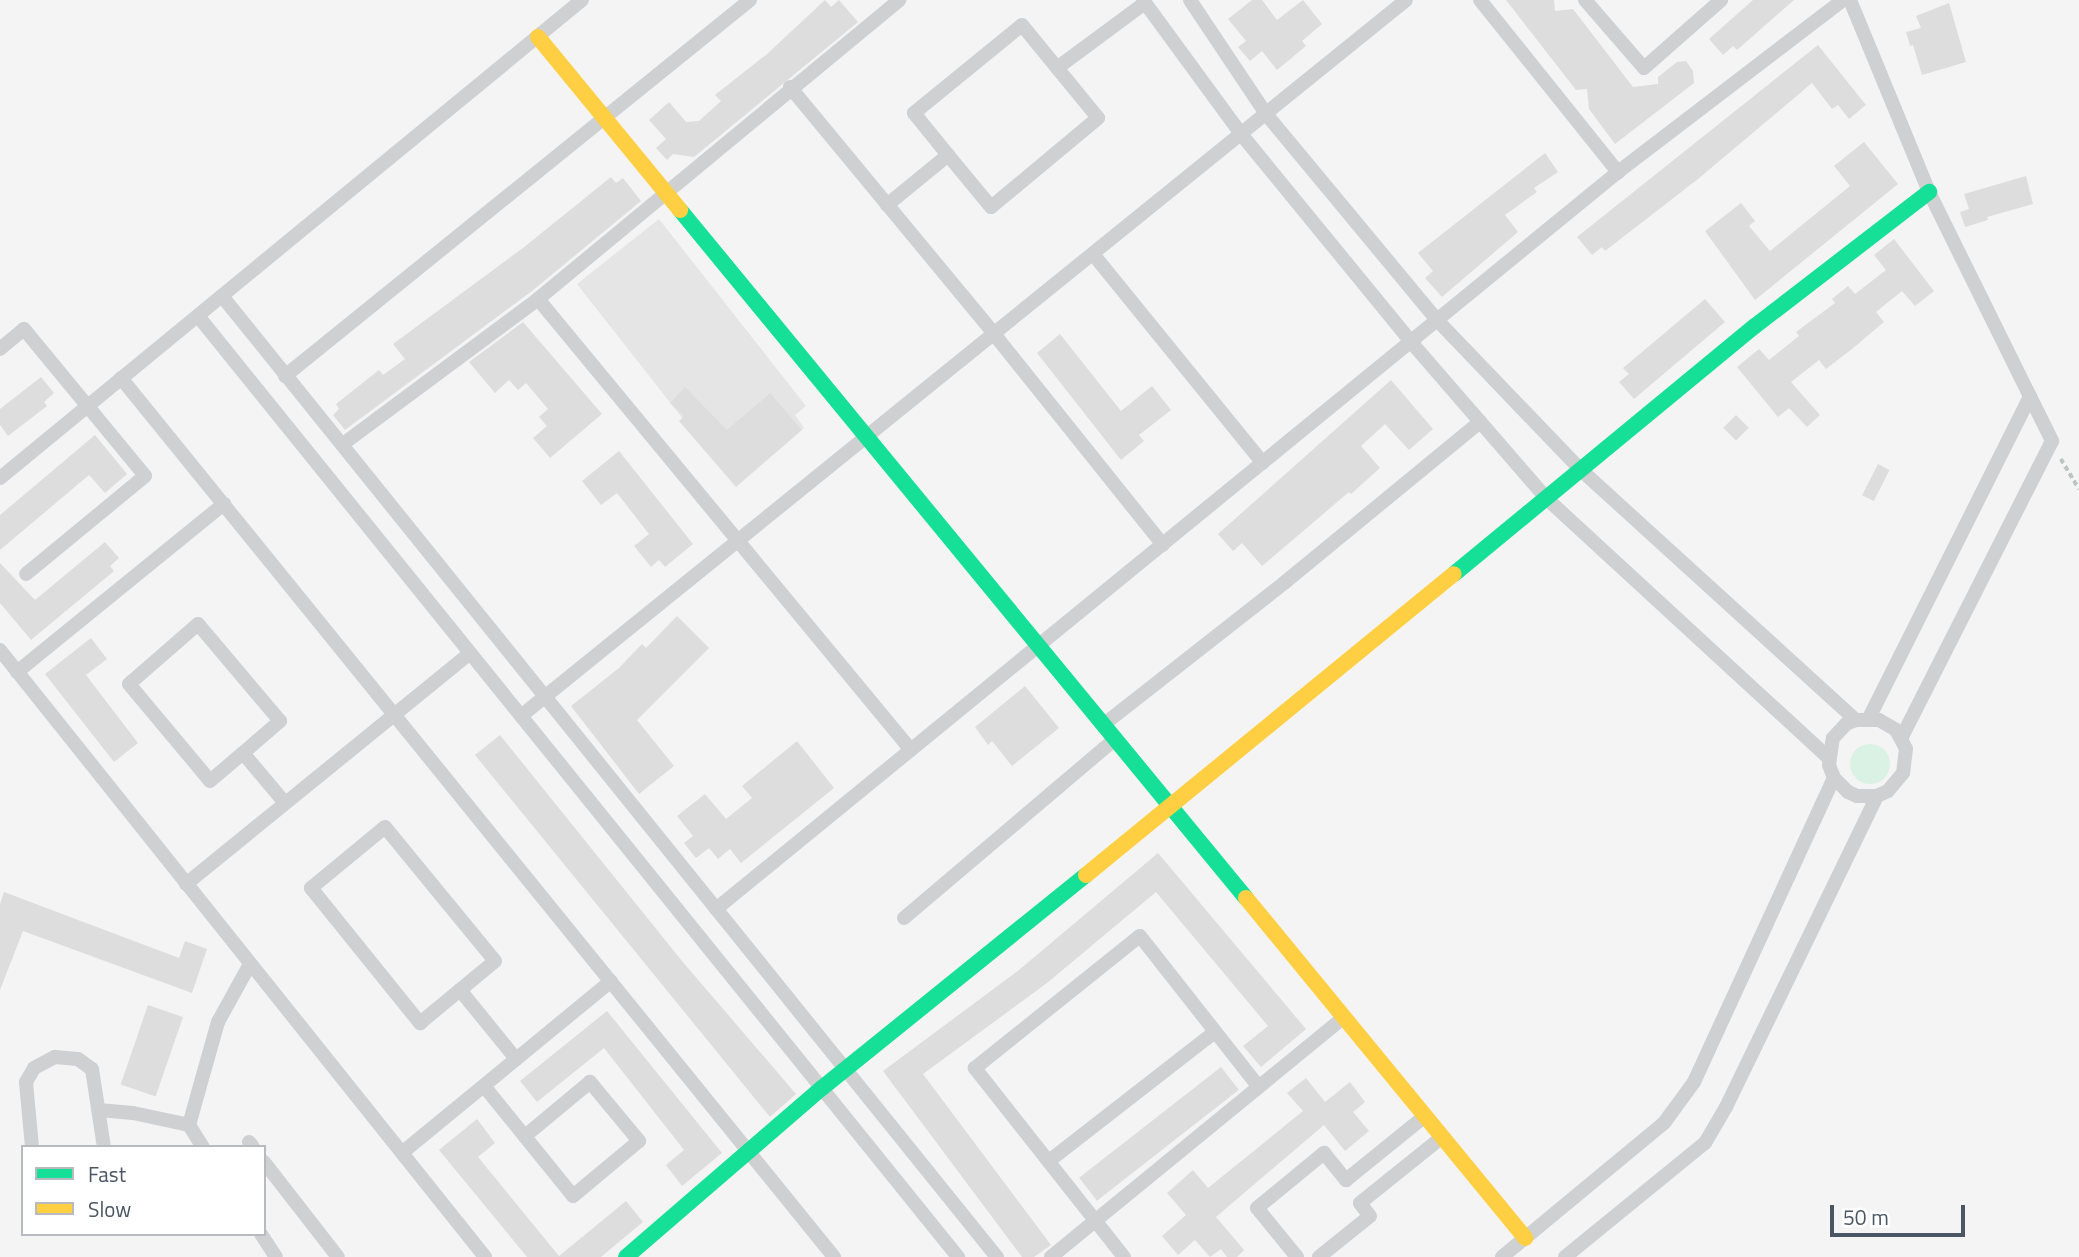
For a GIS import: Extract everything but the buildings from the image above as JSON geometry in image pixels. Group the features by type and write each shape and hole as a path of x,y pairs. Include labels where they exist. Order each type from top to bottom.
{"street":[{"path":"0,478 582,0"},
{"path":"285,376 750,0"},
{"path":"343,444 538,299 790,87 899,0"},
{"path":"1191,0 1266,114 1437,320 1581,470 1862,719 1888,724 1901,738 1906,749 1903,773 1897,783 1877,796 1726,1107 1705,1143 1565,1257"},
{"path":"521,716 1406,0"},
{"path":"1480,0 1618,172"},
{"path":"1585,0 1644,68 1721,0"},
{"path":"716,909 1618,172 1843,0"},
{"path":"1850,0 1930,192 2052,441 1901,738"},
{"path":"1057,68 1144,1 1241,134 1411,342 1546,498 1828,757"},
{"path":"1022,25 1098,118 990,207 948,155 915,113 1022,25"},
{"path":"538,37 667,190 1525,1238"},
{"path":"790,87 995,334 1163,545"},
{"path":"887,205 948,155"},
{"path":"626,1257 845,1069 1171,807 1755,326 1930,192"},
{"path":"1093,254 1263,463"},
{"path":"222,296 997,1257"},
{"path":"538,299 911,750"},
{"path":"198,316 958,1257"},
{"path":"0,349 24,329 145,476 26,574"},
{"path":"121,378 396,713 834,1257"},
{"path":"1877,796 1857,796 1834,778 1828,757 1829,747 1839,730 1862,719 2030,396"},
{"path":"1103,725 1480,422"},
{"path":"17,672 224,504"},
{"path":"198,624 280,722 243,753 210,781 129,684 198,624"},
{"path":"0,650 485,1257"},
{"path":"186,884 470,653"},
{"path":"904,918 1115,739"},
{"path":"243,753 285,803"},
{"path":"1502,1257 1664,1123 1694,1082 1834,778"},
{"path":"385,827 495,961 460,990 420,1023 310,888 385,827"},
{"path":"1124,1257 975,1068 1140,936 1259,1087"},
{"path":"189,1125 219,1022 250,964"},
{"path":"403,1152 611,981"},
{"path":"460,990 516,1059"},
{"path":"1051,1257 1344,1017"},
{"path":"1049,1161 1215,1032"},
{"path":"32,1145 26,1082 43,1062 55,1057 78,1059 92,1069 104,1145"},
{"path":"484,1086 573,1195 639,1141 590,1082 525,1136"},
{"path":"99,1111 133,1113 189,1125 202,1145"},
{"path":"1297,1257 1257,1208 1324,1153 1346,1180 1425,1116"},
{"path":"1319,1257 1370,1216 1360,1203 1442,1137"},
{"path":"266,1165 338,1257"},
{"path":"262,1236 276,1257"}],"path":[{"path":"2052,441 2079,489"}],"shaded area":[{"path":"659,219 806,406 795,415 804,428 734,484 577,284"}],"green space":[{"path":"1870,744 1884,750 1890,764 1884,778 1870,784 1856,778 1850,764 1856,750"}],"traffic: fast":[{"path":"1454,574 1755,326 1929,192"},
{"path":"680,210 1246,898"},
{"path":"626,1257 822,1088 1086,875"}],"traffic: slow":[{"path":"538,37 680,210"},
{"path":"1086,875 1454,574"},
{"path":"1246,898 1525,1238"}]}
